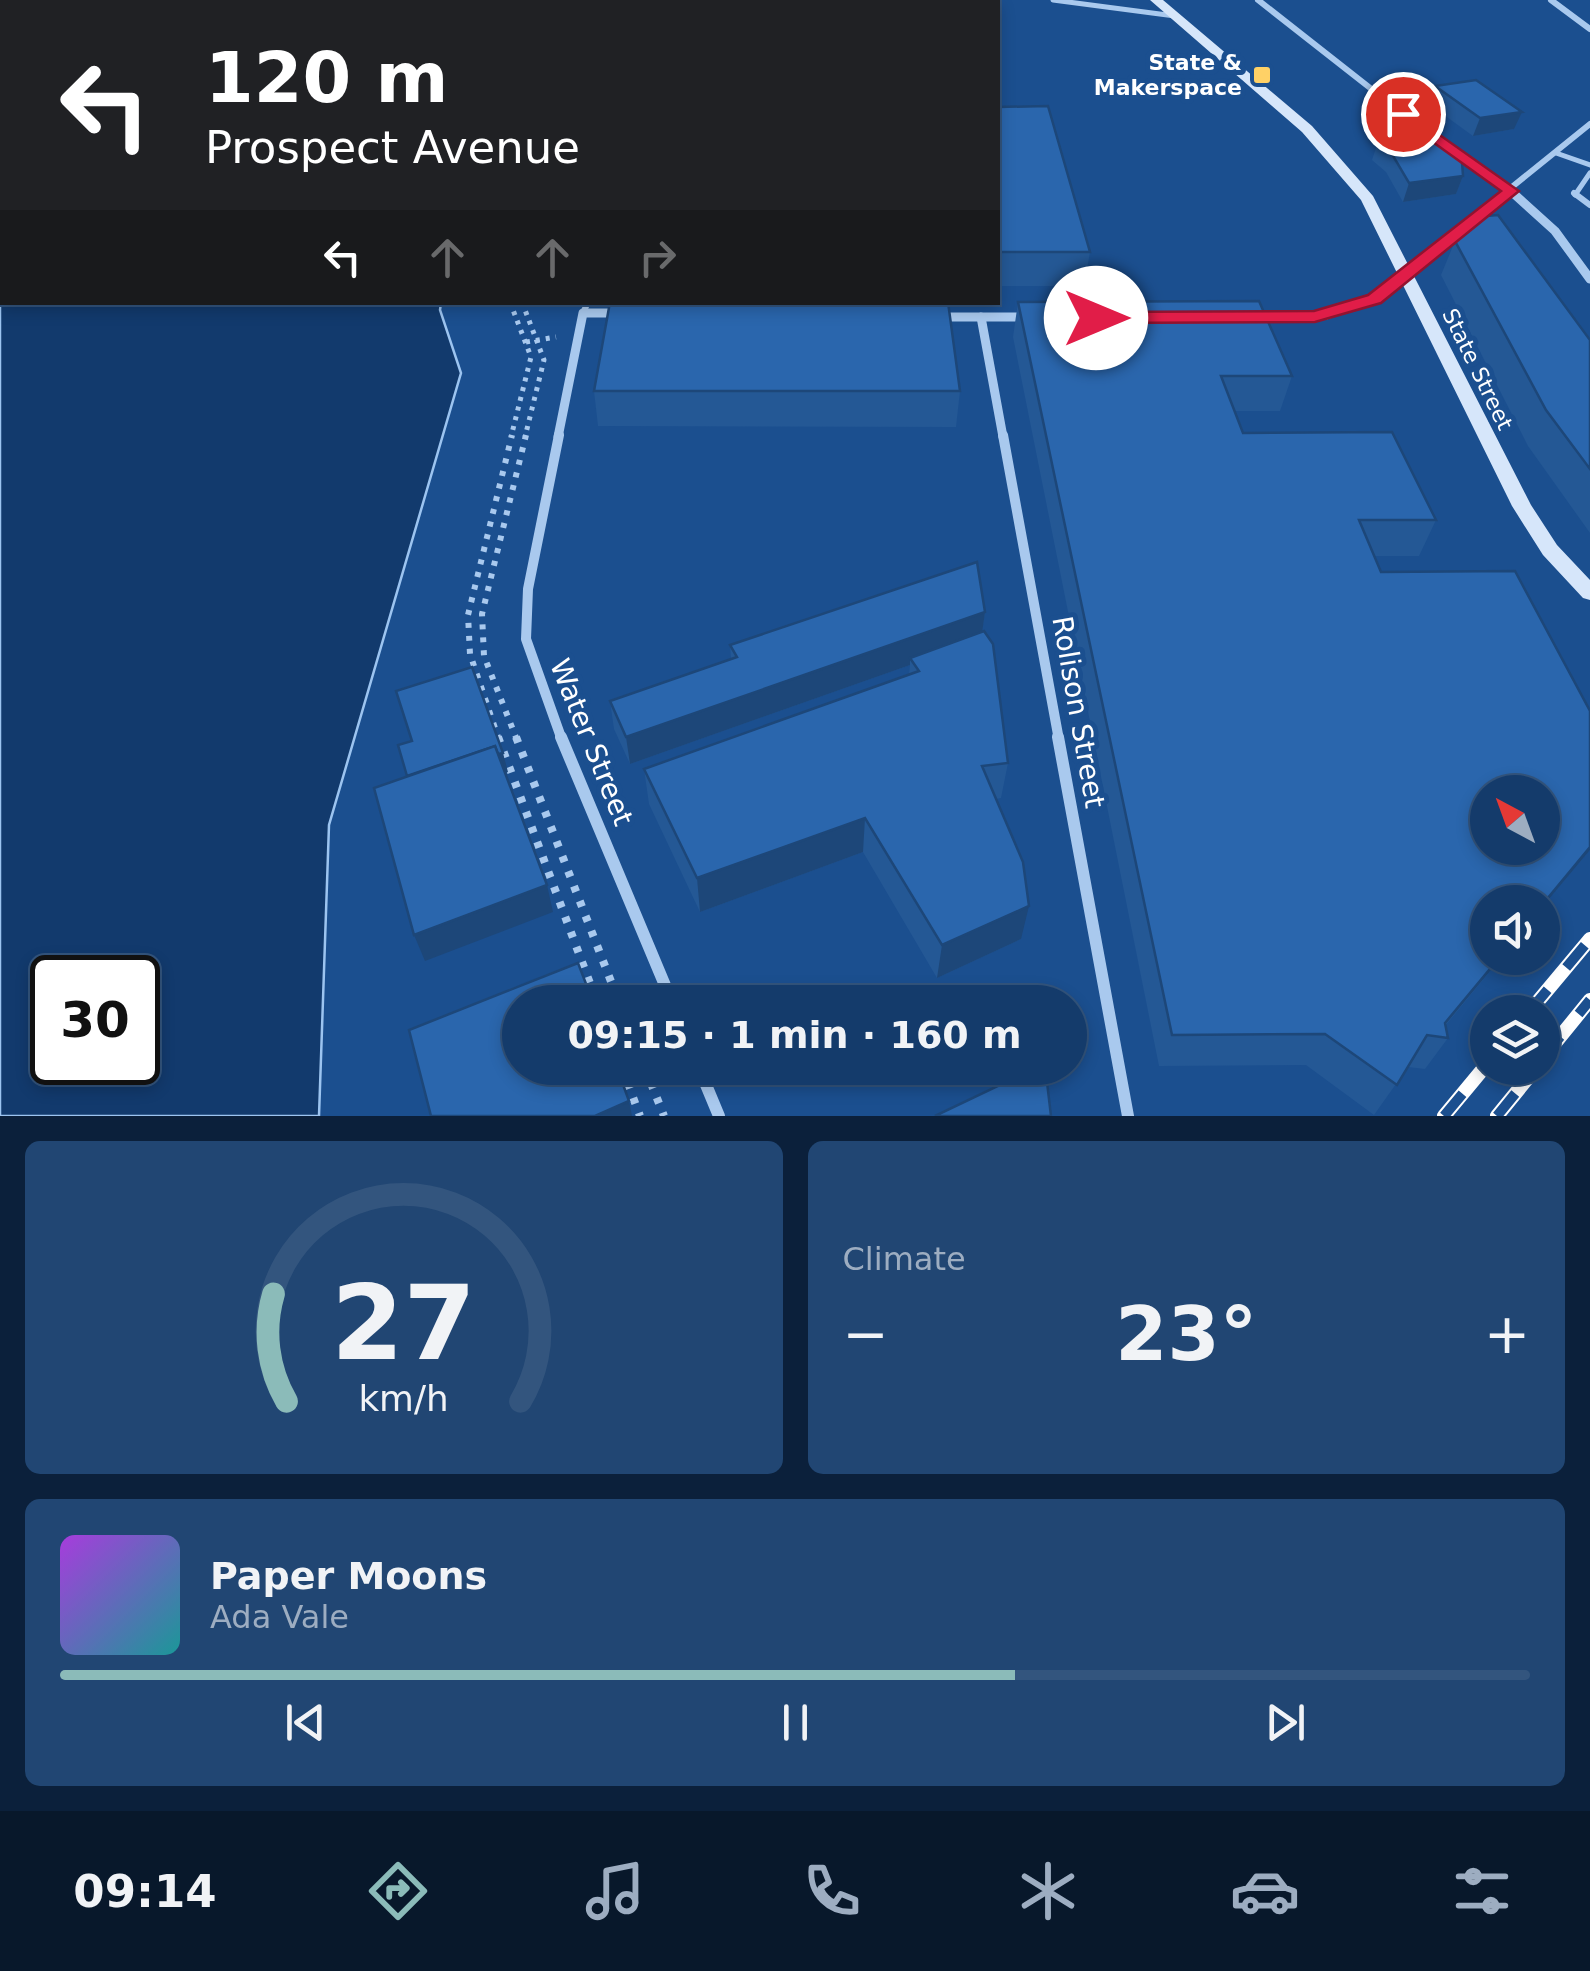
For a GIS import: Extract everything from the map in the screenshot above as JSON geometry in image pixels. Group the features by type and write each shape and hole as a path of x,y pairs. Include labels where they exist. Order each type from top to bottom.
{"street":[{"name":"State Street","path":"1156,0 1335,157 1368,198 1522,506 1550,550 1590,593"},
{"path":"1258,0 1403,114 1511,191 1554,232 1590,279"},
{"path":"1551,0 1590,29"},
{"path":"1249,318 1315,316 1347,310 1374,299 1590,124"},
{"path":"584,306 631,313"},
{"name":"Water Street","path":"584,306 528,589 526,639 540,686 665,985"},
{"path":"922,317 1038,318"},
{"name":"Rolison Street","path":"981,317 1128,1116"},
{"path":"706,1085 719,1116"}],"lane":[{"path":"1053,0 1175,16"},
{"path":"1556,152 1590,169 1573,194 1590,205"}],"path":[{"path":"628,1085 640,1116"},
{"path":"652,1085 664,1116"}],"water":[{"path":"0,305 441,305 461,373 329,825 319,1116 0,1116"}],"building":[{"path":"1476,80 1522,112 1480,118 1435,86"},
{"path":"1048,106 1090,252 1000,252 1000,107"},
{"path":"1428,135 1462,162 1463,176 1409,183 1392,154 1378,142"},
{"path":"1498,215 1590,340 1590,469 1546,410 1455,241 1486,216"},
{"path":"1259,301 1292,376 1221,376 1243,433 1392,432 1436,520 1359,520 1381,572 1515,571 1590,711 1590,847 1559,885 1470,885 1470,975 1485,975 1445,1023 1448,1038 1427,1035 1397,1085 1325,1034 1172,1035 1018,302"},
{"path":"609,305 948,305 960,391 594,391"},
{"path":"977,562 985,612 626,737 610,701 737,657 730,645"},
{"path":"984,631 993,644 1008,763 982,766 1023,862 1029,906 942,945 865,818 697,878 644,769 919,671 910,658"},
{"path":"472,667 503,753 498,754 495,746 407,776 398,745 412,741 396,691"},
{"path":"495,746 547,885 414,935 374,788"},
{"path":"578,963 586,985 523,985"},
{"path":"502,993 502,1085 623,1085 629,1101 595,1116 431,1116 409,1030"},
{"path":"1000,1085 1047,1085 1051,1116 935,1116"}],"railway":[{"path":"1543,995 1590,939"},
{"path":"1560,1037 1590,1000"},
{"path":"1444,1116 1470,1085"},
{"path":"1497,1116 1522,1085"}],"place":[{"name":"State & Makerspace","path":"1262,75"}],"route":[{"path":"1096,318 1288,318 1347,310 1374,299 1511,191 1403,114"}]}
